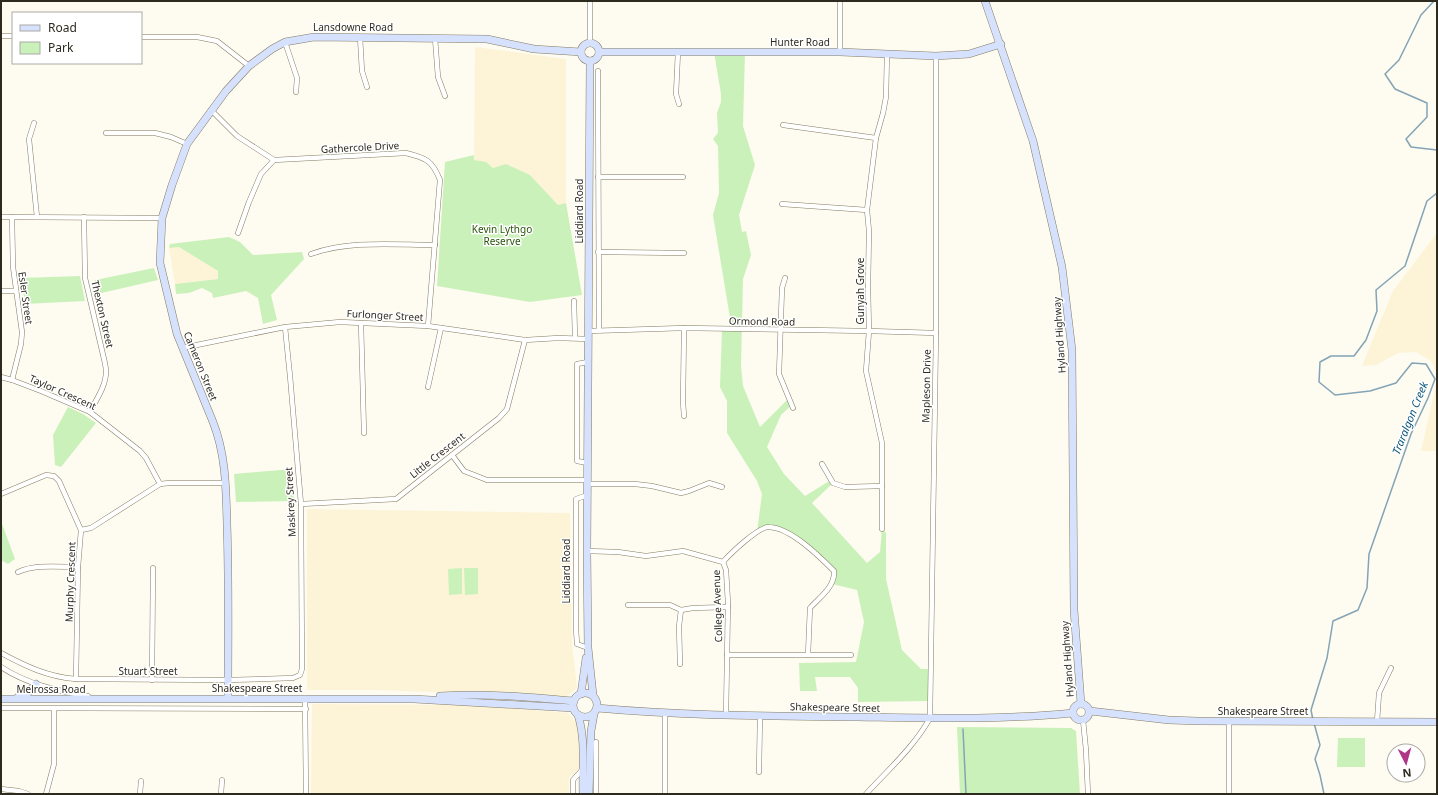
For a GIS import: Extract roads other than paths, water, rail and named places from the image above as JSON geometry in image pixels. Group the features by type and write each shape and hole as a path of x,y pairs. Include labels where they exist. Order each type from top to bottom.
{"street":[{"path":"590,1 590,43"},
{"path":"840,1 840,52"},
{"name":"Hyland Highway","path":"985,1 1033,141 1062,267 1072,350 1074,610 1081,704"},
{"path":"1,36 12,36"},
{"path":"142,37 196,37 217,41 249,66"},
{"name":"Lansdowne Road","path":"249,66 272,49 285,42 314,37 487,38 534,49 581,52"},
{"path":"360,37 362,71 367,87"},
{"path":"435,38 438,77 445,96"},
{"path":"285,42 297,78 296,92"},
{"path":"590,43 595,45 598,52 597,58 590,61 584,59 581,52 582,47 590,43"},
{"name":"Hunter Road","path":"598,52 840,52 936,56 969,54 1001,44"},
{"path":"678,52 676,94 680,104"},
{"name":"Gunyah Grove","path":"882,529 882,443 866,371 869,331 869,231 867,210 876,138 886,97 886,54"},
{"name":"Mapleson Drive","path":"930,718 936,333 936,56"},
{"name":"Liddiard Road","path":"590,61 587,551 588,648 593,695"},
{"name":"Cameron Street","path":"228,698 228,558 226,483 223,454 219,437 177,334 160,263 162,218 187,144 226,91 249,66"},
{"name":"Liddiard Road","path":"598,71 599,330"},
{"path":"211,110 237,136 274,160 261,174 238,233"},
{"path":"34,123 29,139 36,217"},
{"path":"783,125 876,138"},
{"path":"106,133 155,133 187,144"},
{"name":"Gathercole Drive","path":"274,160 406,153 421,157 434,166 440,180 428,326"},
{"path":"598,177 683,177"},
{"path":"782,204 867,210"},
{"path":"1,217 162,218"},
{"name":"Esler Street","path":"12,217 13,267 22,332 21,344 12,380"},
{"name":"Thexton Street","path":"84,217 85,278 106,372 102,388 90,412"},
{"path":"312,254 327,248 366,245 434,245"},
{"path":"598,252 684,254"},
{"path":"785,278 782,288 779,330 779,374 793,408"},
{"path":"1,291 16,291"},
{"path":"574,301 575,337"},
{"name":"Furlonger Street","path":"182,348 285,328 340,322 428,326 525,340 575,337 589,339"},
{"path":"361,323 364,433"},
{"name":"Maskrey Street","path":"285,328 300,504 302,669 300,675"},
{"path":"428,387 441,328"},
{"path":"684,328 684,416"},
{"name":"Ormond Road","path":"589,330 684,328 936,333"},
{"name":"Little Crescent","path":"300,504 396,499 499,418 507,409 525,340"},
{"path":"588,362 577,364 577,461 588,463"},
{"name":"Taylor Crescent","path":"1,377 12,380 90,412 140,451 146,458 160,484"},
{"path":"452,454 464,471 487,480 635,484 652,486 681,493 689,492 709,483 722,487"},
{"path":"822,464 833,483 845,486 882,486"},
{"name":"Murphy Crescent","path":"1,494 46,475 54,476 60,481 81,530 78,567 76,679"},
{"path":"81,530 91,528 160,484 226,483"},
{"name":"Liddiard Road","path":"588,495 576,500 577,644 588,648"},
{"path":"724,562 742,544 760,530 768,527 781,530 798,539 834,571 832,584 810,608 808,655"},
{"name":"College Avenue","path":"587,551 618,552 646,556 683,551 724,562 726,570 728,607 726,715"},
{"path":"18,572 34,567 78,567"},
{"path":"152,680 153,568"},
{"path":"628,605 670,605 681,610 693,608 728,607"},
{"path":"680,664 681,610"},
{"name":"Liddiard Road","path":"581,694 588,648"},
{"name":"Stuart Street","path":"1,653 21,664 43,673 63,678 76,679 228,680 293,678 300,675"},
{"path":"727,655 851,655"},
{"path":"1,667 12,674 36,684 66,693 101,698"},
{"path":"1377,722 1379,693 1391,668"},
{"path":"10,699 27,694 36,684"},
{"path":"583,794 582,728 574,704 577,696 585,693 593,695 597,702 591,731 589,794"},
{"name":"Shakespeare Street","path":"101,698 414,698 478,695 525,697 574,704"},
{"name":"Melrossa Road","path":"1,699 101,698"},
{"path":"306,698 306,794"},
{"path":"1081,704 1087,706 1090,711 1088,717 1083,720 1076,718 1073,713 1076,706 1081,704"},
{"path":"1,708 306,710"},
{"path":"46,794 54,764 54,708"},
{"path":"578,715 586,717 596,711"},
{"name":"Shakespeare Street","path":"596,711 760,716 930,718 1015,718 1073,713"},
{"name":"Shakespeare Street","path":"1090,711 1169,720 1437,722"},
{"path":"665,713 665,794"},
{"path":"759,772 760,716"},
{"path":"866,794 914,742 930,718"},
{"path":"1083,720 1088,794"},
{"path":"1229,721 1229,794"},
{"path":"596,742 596,794"},
{"path":"573,794 573,780 582,770"},
{"path":"221,794 222,780"},
{"path":"140,794 141,781"},
{"path":"1,790 18,791 28,794"}],"waterway":[{"name":"Traralgon Creek","path":"1434,1 1421,15 1399,60 1385,74 1395,89 1427,103 1427,117 1406,139 1411,147 1437,150"},
{"name":"Traralgon Creek","path":"1313,720 1311,710 1327,658 1333,621 1358,610 1367,588 1369,554 1411,434 1435,379 1426,364 1412,363 1396,383 1370,391 1335,395 1319,382 1320,362 1331,356 1354,356 1366,340 1377,311 1376,290 1405,266 1427,201 1437,193"},
{"name":"Traralgon Creek","path":"1314,723 1320,745 1315,759 1324,794"},
{"path":"963,729 966,794"}],"park label":[{"name":"Kevin Lythgo Reserve","path":"502,234"}]}
